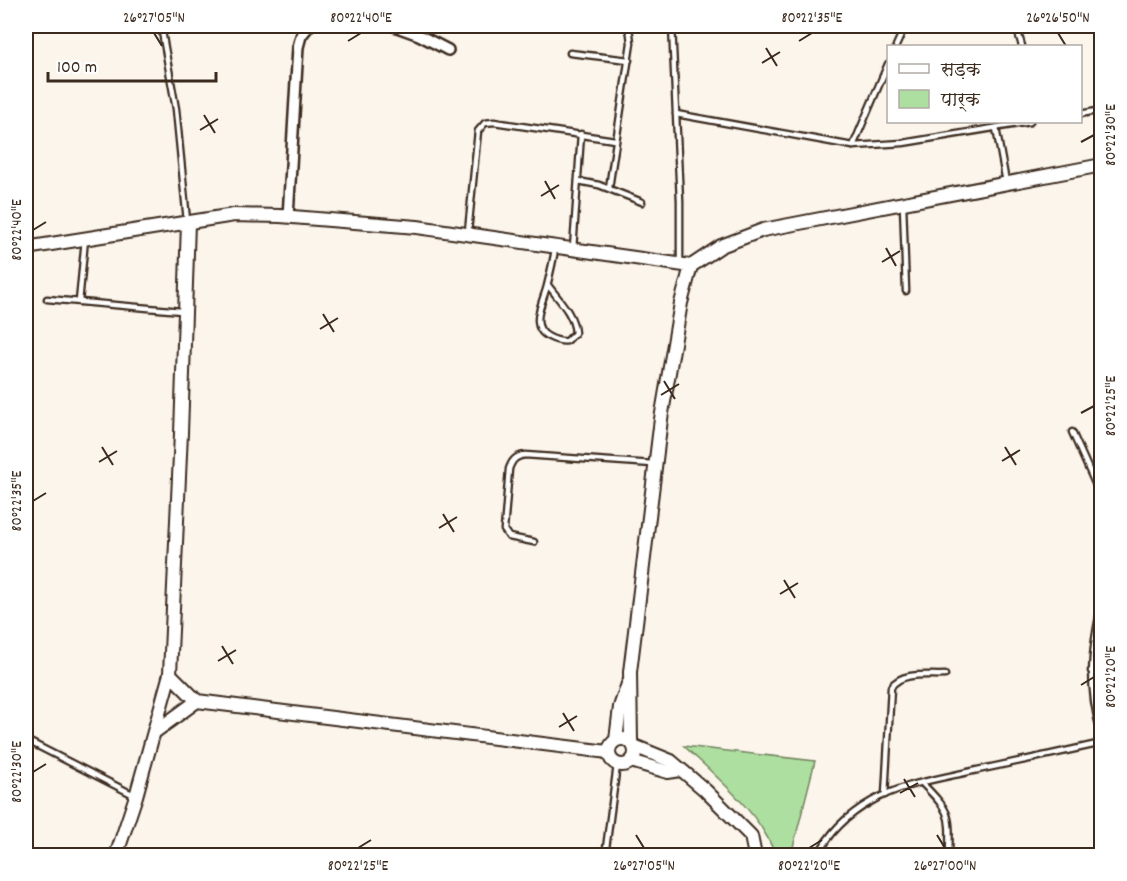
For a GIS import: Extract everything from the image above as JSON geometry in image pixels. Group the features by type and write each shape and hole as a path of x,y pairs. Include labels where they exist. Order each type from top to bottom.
{"street":[{"path":"288,217 298,47 301,36 309,26"},
{"path":"394,26 419,35 448,50"},
{"path":"26,249 234,215 417,227 686,265 721,246 763,230 1101,165"},
{"path":"116,855 156,731 171,674 188,223"},
{"path":"686,265 661,419 630,677 632,744 635,751 632,761 617,765 609,758 608,752 612,743 621,738 632,744 671,761 705,790 751,836 755,855"},
{"path":"171,674 197,701 608,752"},
{"path":"616,740 620,707 630,677"},
{"path":"156,731 197,701"},
{"path":"632,761 668,772 680,770"}],"lane":[{"path":"161,26 176,109 188,223"},
{"path":"609,188 628,60 630,34 627,26"},
{"path":"672,26 686,265"},
{"path":"896,45 904,26"},
{"path":"1017,26 1022,45"},
{"path":"570,53 628,60"},
{"path":"853,146 887,66"},
{"path":"1082,114 1101,110"},
{"path":"676,114 853,146 903,143 1024,123"},
{"path":"467,234 478,132 485,123 494,122 615,140"},
{"path":"996,128 1006,184"},
{"path":"573,249 581,134"},
{"path":"578,181 609,188 642,202"},
{"path":"903,203 906,291"},
{"path":"79,302 85,239"},
{"path":"548,285 574,324 575,333 567,341 558,342 546,336 540,329 539,311 548,285 556,247"},
{"path":"47,299 185,312"},
{"path":"1072,432 1101,500"},
{"path":"534,542 509,537 504,530 509,469 512,461 517,457 525,455 656,464"},
{"path":"1101,603 1091,671 1091,693 1101,736"},
{"path":"1091,671 1101,669"},
{"path":"885,795 891,687 895,682 909,676 945,675"},
{"path":"26,740 136,796"},
{"path":"818,855 838,825 861,807 885,795 922,783 1101,743"},
{"path":"605,855 617,765"},
{"path":"922,783 944,806 948,816 949,855"}],"green space":[{"path":"684,746 815,761 791,855 775,855 769,840 749,810"}]}
